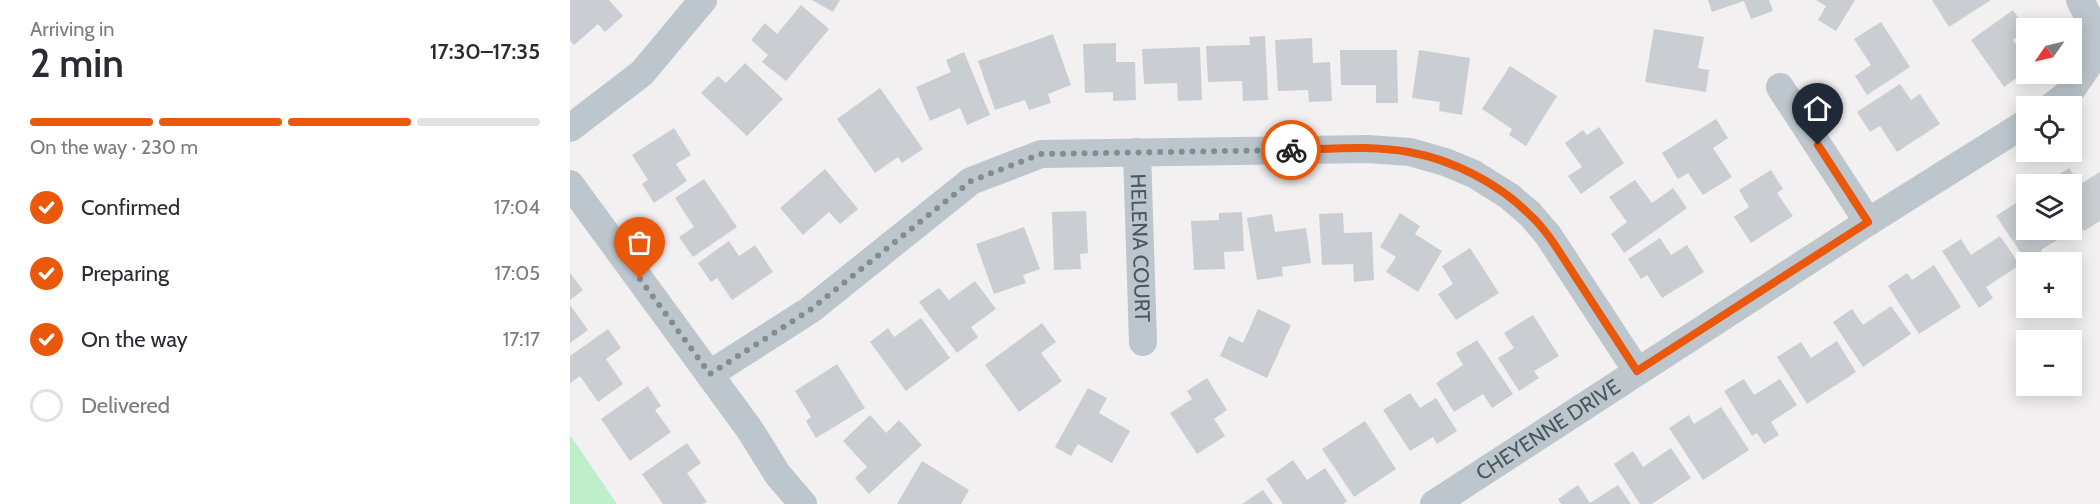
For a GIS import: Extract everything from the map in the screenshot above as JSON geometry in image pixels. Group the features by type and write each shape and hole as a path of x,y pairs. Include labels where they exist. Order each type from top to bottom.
{"street":[{"path":"570,128 642,73 703,0"},
{"path":"2065,96 2090,64 2092,24 2080,0"},
{"path":"1780,87 1868,222"},
{"name":"CHEYENNE DRIVE","path":"1434,504 1868,222 2016,129"},
{"path":"710,374 810,310 971,181 1041,154 1368,149 1410,152 1445,162 1474,174 1509,196 1530,214 1548,235 1637,371"},
{"name":"HELENA COURT","path":"1137,152 1143,342"},
{"path":"570,184 750,429 778,475 803,504"}],"green space":[{"path":"570,435 617,504 570,504"}],"building":[{"path":"570,0 609,0 623,16 605,32 598,24 574,45 570,40"},
{"path":"812,0 840,0 833,12"},
{"path":"1708,0 1769,0 1773,11 1751,19 1744,1 1712,12"},
{"path":"1816,0 1855,0 1836,31 1818,20 1826,6"},
{"path":"1932,0 1991,0 1949,27"},
{"path":"801,5 829,29 786,81 762,62 768,55 751,40 765,23 777,34"},
{"path":"2013,10 2018,18 2016,18 2016,37 2013,40 2016,45 2016,78 2004,87 1971,40"},
{"path":"1881,22 1910,67 1867,95 1855,76 1871,65 1854,39"},
{"path":"1654,29 1704,37 1698,68 1709,70 1706,92 1645,82"},
{"path":"1053,34 1071,85 1048,94 1051,103 1029,110 1025,100 995,110 978,61"},
{"path":"1265,36 1268,100 1243,101 1242,81 1208,82 1206,46 1250,45 1249,37"},
{"path":"1312,38 1313,63 1330,62 1332,101 1309,102 1308,90 1278,91 1275,40"},
{"path":"1116,43 1116,62 1135,62 1136,100 1113,101 1113,92 1085,93 1083,44"},
{"path":"1200,47 1202,100 1178,101 1177,83 1144,84 1142,49"},
{"path":"1340,50 1397,50 1398,103 1376,103 1376,85 1341,85"},
{"path":"1419,50 1470,58 1462,115 1439,111 1440,102 1412,98"},
{"path":"964,52 990,115 967,125 960,108 930,121 916,87 951,72 946,60"},
{"path":"745,63 783,99 747,136 701,93 718,76 726,83"},
{"path":"1510,66 1557,96 1526,146 1509,135 1512,129 1482,109"},
{"path":"1900,84 1911,100 1920,94 1940,124 1897,152 1880,126 1870,132 1857,112"},
{"path":"880,88 923,149 902,163 898,157 875,173 837,119"},
{"path":"1716,119 1728,138 1713,148 1732,177 1703,195 1688,173 1678,179 1662,153"},
{"path":"1599,127 1624,163 1581,194 1568,176 1582,167 1565,143 1583,130 1587,135"},
{"path":"674,128 691,155 676,164 687,181 654,203 642,184 648,180 632,155"},
{"path":"2069,168 2073,174 2060,174"},
{"path":"825,169 858,209 840,224 829,212 803,235 780,208"},
{"path":"1771,170 1783,189 1777,193 1793,216 1751,243 1734,217 1749,207 1739,190"},
{"path":"2100,172 2100,221 2084,231 2082,228 2082,183"},
{"path":"704,179 737,227 693,257 679,237 694,227 675,198"},
{"path":"1635,180 1652,203 1673,188 1687,208 1624,253 1611,234 1627,222 1609,197"},
{"path":"2016,203 2016,240 2057,240 2041,250 2042,252 2020,252 1996,216"},
{"path":"1086,211 1088,253 1080,254 1081,269 1054,270 1052,212"},
{"path":"1242,212 1244,251 1224,252 1225,269 1194,270 1191,221 1219,220 1219,213"},
{"path":"1343,213 1344,233 1372,232 1374,280 1354,282 1353,264 1322,265 1319,214"},
{"path":"1400,213 1420,226 1415,234 1442,251 1418,292 1386,272 1396,257 1380,247"},
{"path":"1272,214 1275,232 1306,228 1311,263 1282,267 1283,276 1257,280 1247,218"},
{"path":"1024,227 1040,269 1023,275 1026,283 994,294 976,244"},
{"path":"2000,236 2016,259 2016,268 1986,287 1993,298 1979,308 1942,251 1961,239 1971,255"},
{"path":"1660,238 1671,255 1687,245 1704,272 1662,298 1647,275 1641,279 1628,259"},
{"path":"729,241 739,256 755,245 773,272 732,300 717,278 711,282 698,263"},
{"path":"1470,248 1499,293 1456,320 1438,294 1453,284 1442,266"},
{"path":"1934,265 1961,307 1919,334 1888,286 1907,273 1912,280"},
{"path":"570,273 583,290 570,300"},
{"path":"975,281 996,309 971,327 978,337 957,353 919,302 939,288 949,300"},
{"path":"570,305 588,330 570,343"},
{"path":"1891,306 1911,334 1863,367 1833,322 1852,309 1863,325"},
{"path":"1258,309 1291,325 1267,378 1220,356 1229,336 1243,343"},
{"path":"1533,315 1559,356 1534,371 1539,378 1519,391 1498,358 1514,348 1504,333"},
{"path":"921,318 950,358 906,391 870,342 888,328 894,337"},
{"path":"1042,323 1056,342 1041,353 1062,381 1019,412 985,365"},
{"path":"608,329 621,348 606,359 623,384 598,402 580,376 570,383 570,356"},
{"path":"1477,340 1513,394 1492,408 1483,394 1454,412 1436,383 1463,365 1456,353"},
{"path":"1837,341 1856,372 1807,404 1777,357 1801,342 1811,358"},
{"path":"837,364 865,408 816,438 806,421 811,417 795,391"},
{"path":"1207,378 1227,410 1214,419 1225,436 1197,454 1170,413 1192,399 1187,391"},
{"path":"1744,379 1754,395 1780,379 1797,405 1771,422 1779,435 1764,444 1757,433 1752,436 1724,391"},
{"path":"648,386 661,406 655,410 671,432 630,461 601,419"},
{"path":"1088,388 1107,398 1099,413 1130,431 1112,463 1078,444 1071,456 1055,447"},
{"path":"1410,393 1420,408 1436,398 1457,431 1437,444 1433,437 1410,451 1383,410"},
{"path":"1721,407 1749,450 1703,480 1669,428 1689,415 1694,424"},
{"path":"870,415 886,433 899,420 922,445 869,494 855,478 867,467 843,441"},
{"path":"1365,421 1396,469 1354,497 1322,449"},
{"path":"687,443 701,463 687,473 707,502 703,504 663,504 642,474"},
{"path":"1671,448 1691,478 1652,504 1640,504 1614,464 1633,451 1643,467"},
{"path":"1293,460 1307,480 1325,468 1347,501 1343,504 1283,504 1266,479"},
{"path":"922,461 969,490 961,504 897,504"},
{"path":"1578,485 1590,503 1618,485 1631,504 1561,504 1558,499"},
{"path":"1263,490 1273,504 1242,504"}],"way so far":[{"path":"640,279 710,374 810,310 971,181 1041,154 1291,150"}],"route":[{"path":"1291,150 1368,149 1410,152 1445,162 1474,174 1509,196 1530,214 1548,235 1637,371 1868,222 1818,145"}]}
